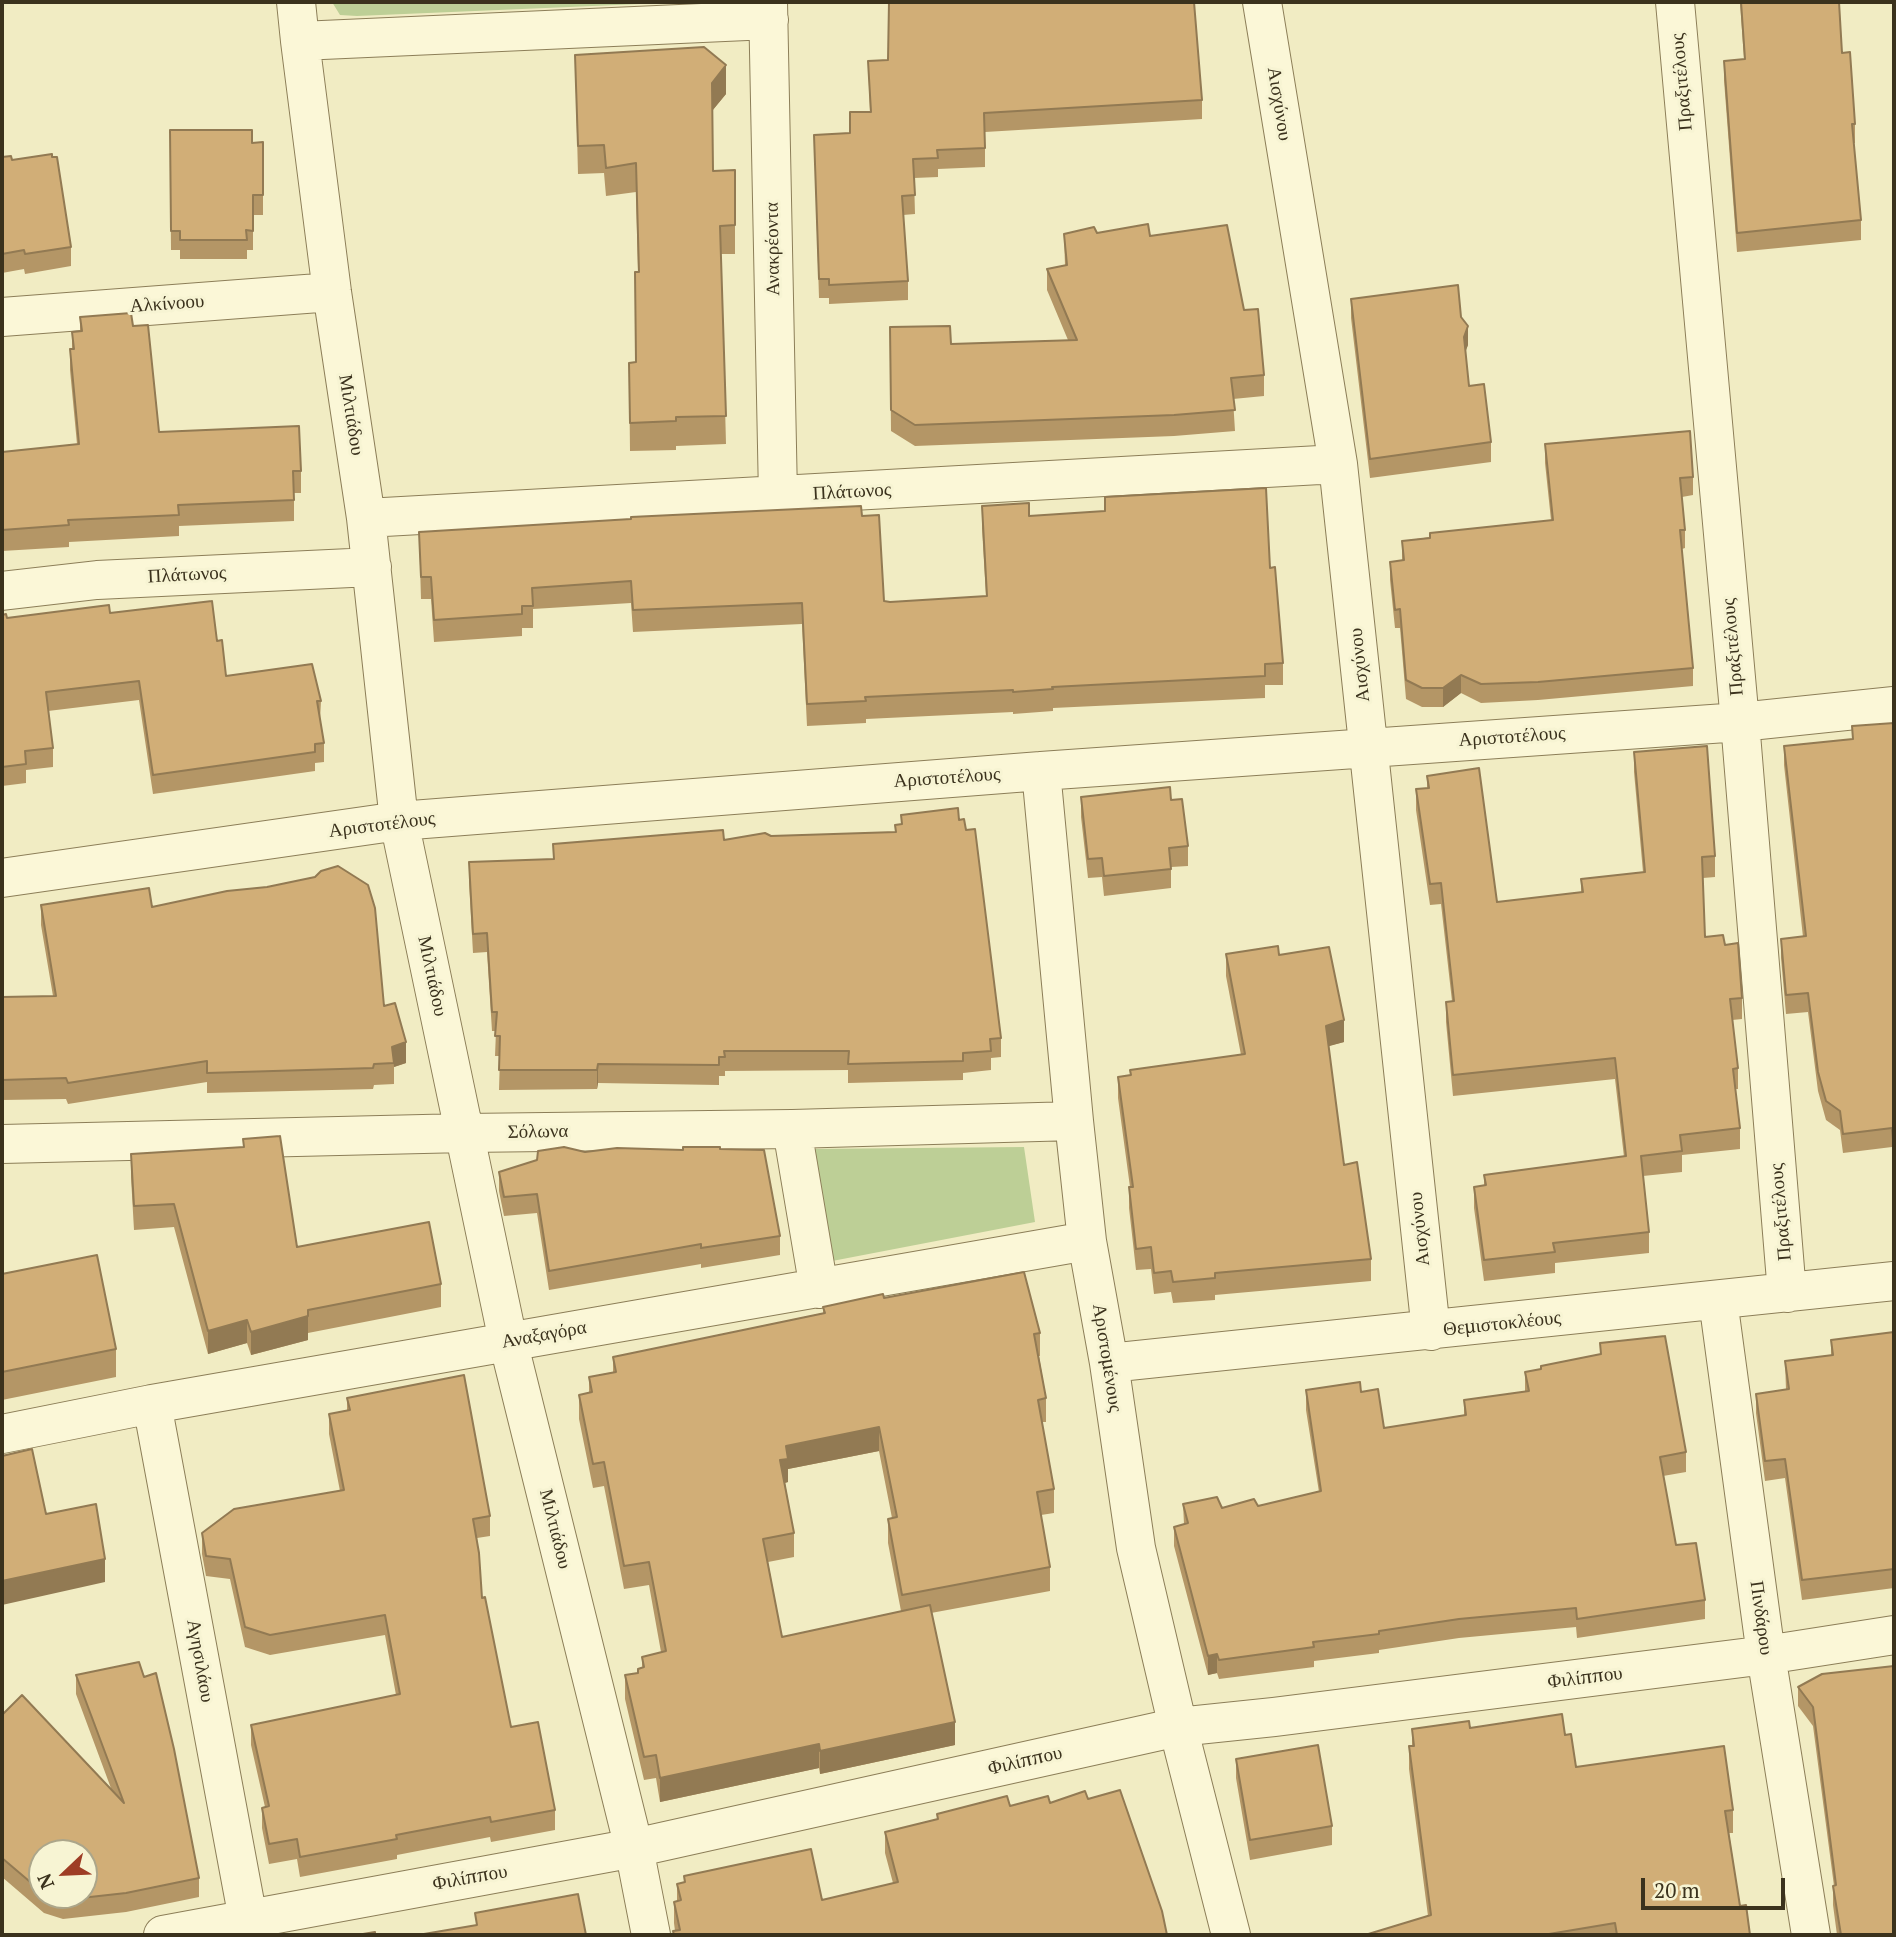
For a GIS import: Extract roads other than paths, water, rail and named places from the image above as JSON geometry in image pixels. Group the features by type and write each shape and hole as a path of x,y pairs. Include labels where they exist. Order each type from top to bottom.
{"street":[{"name":"Μιλτιάδου","path":"296,2 332,292 366,518 399,821 508,1341 634,1848 651,1935"},
{"name":"Αισχύνου","path":"1262,2 1338,464 1431,1331"},
{"name":"Πραξιτέλους","path":"1675,2 1740,722 1787,1293"},
{"path":"299,41 768,11"},
{"name":"Ανακρέοντα","path":"768,11 778,496"},
{"name":"Αλκίνοου","path":"2,317 332,292"},
{"name":"Πλάτωνος","path":"366,518 1338,464"},
{"name":"Πλάτωνος","path":"2,592 97,580 372,566"},
{"name":"Αριστοτέλους","path":"2,878 399,821 1041,771 1740,722 1894,706"},
{"name":"Αριστομένους","path":"1041,771 1087,1241 1109,1363 1136,1548 1231,1935"},
{"name":"Σόλωνα","path":"2,1144 1074,1121"},
{"path":"792,1129 820,1289"},
{"name":"Αναξαγόρα","path":"2,1434 152,1404 1087,1241"},
{"name":"Θεμιστοκλέους","path":"1109,1363 1894,1281"},
{"name":"Πινδάρου","path":"1718,1300 1766,1655 1811,1935"},
{"name":"Αγησιλάου","path":"152,1404 248,1919"},
{"name":"Φιλίππου","path":"163,1935 634,1848 1178,1727 1766,1655 1894,1635"}]}
